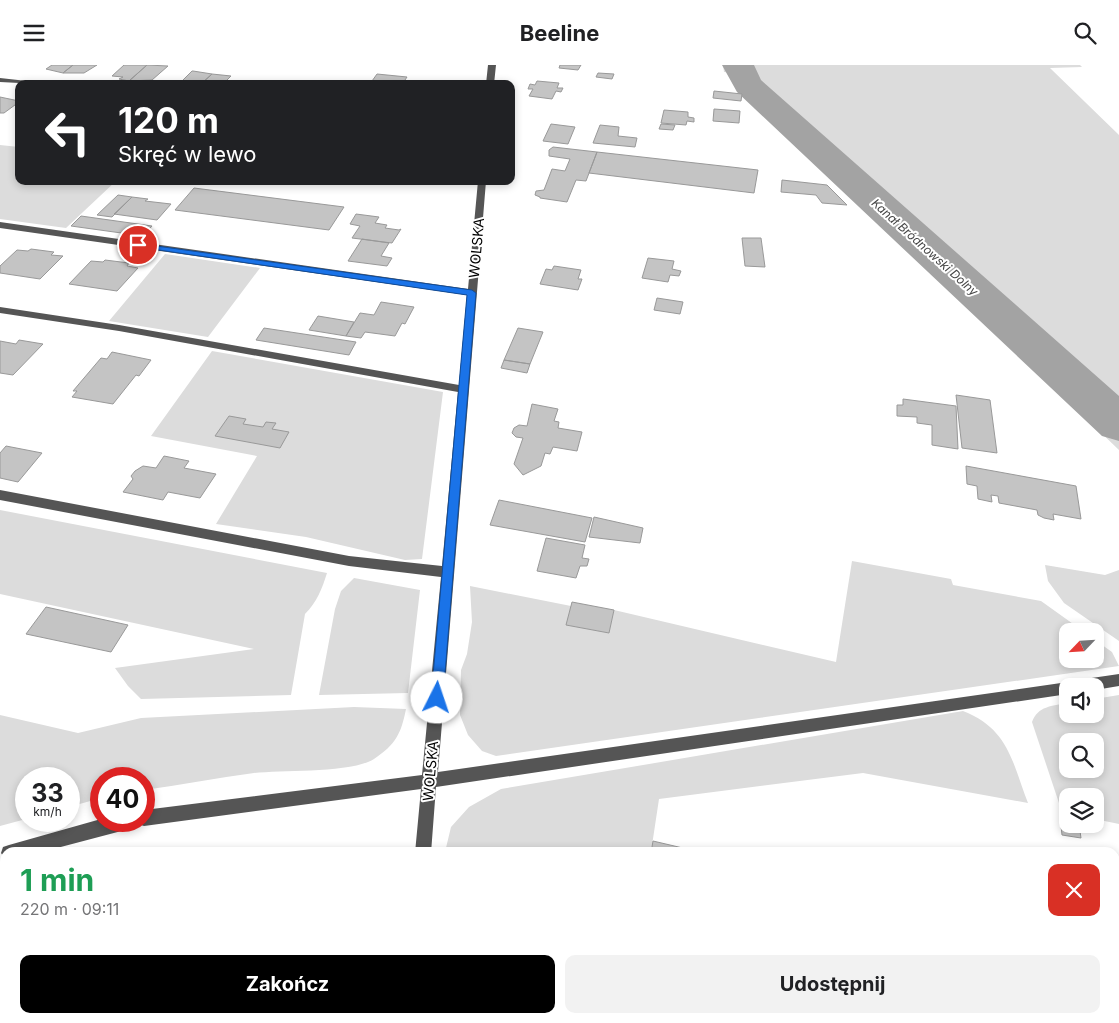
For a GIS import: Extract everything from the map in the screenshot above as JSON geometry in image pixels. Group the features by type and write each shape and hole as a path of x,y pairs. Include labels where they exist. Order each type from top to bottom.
{"street":[{"path":"490,80 492,65"},
{"path":"0,80 15,82"},
{"name":"WOLSKA","path":"424,847 482,185"},
{"path":"0,225 472,293"},
{"path":"0,310 120,328 463,389"},
{"path":"0,495 349,561 447,572"},
{"path":"1104,682 1119,680"},
{"path":"155,817 216,811 429,781 1059,689"},
{"path":"30,847 90,830"}],"shaded area":[{"path":"723,65 1080,65 1082,67 1050,68 1119,135 1119,450 735,81 733,73 724,72"},
{"path":"0,145 15,147 15,185 112,185 66,228 0,219"},
{"path":"165,254 260,268 208,337 109,321"},
{"path":"212,351 443,392 422,559 405,560 306,537 216,524 257,456 151,436"},
{"path":"0,510 327,573 319,595 305,614 291,695 141,699 128,686 115,668 254,649 0,594"},
{"path":"852,561 951,579 953,585 1041,601 1072,623 1059,623 1059,668 1104,668 1104,646 1112,652 1119,666 496,756 482,751 468,735 460,715 461,670 467,654 472,622 470,586 571,606 567,625 609,633 614,610 836,662"},
{"path":"1045,565 1105,575 1119,570 1119,641 1104,631 1104,623 1093,623 1064,603 1048,581"},
{"path":"354,578 420,590 408,693 319,695 335,609 341,591"},
{"path":"1119,695 1119,824 1104,821 1104,788 1059,788 1059,803 1032,722 1038,713 1051,706 1059,704 1059,723 1104,723 1104,698"},
{"path":"354,707 406,709 399,732 388,748 374,759 350,767 254,773 155,788 155,767 90,767 90,801 80,804 80,767 15,767 15,822 0,826 0,715 78,733 141,718"},
{"path":"963,711 978,718 1000,737 1013,761 1028,803 863,773 659,799 652,847 446,847 451,827 469,807 501,789"}],"building":[{"path":"52,65 73,65 63,73 46,69"},
{"path":"73,65 97,65 84,73 63,73"},
{"path":"124,65 147,65 130,80 112,76"},
{"path":"147,65 168,66 152,80 130,80"},
{"path":"560,65 581,65 578,70 559,68"},
{"path":"192,71 212,74 205,80 183,80"},
{"path":"598,73 614,74 612,79 596,77"},
{"path":"212,74 231,76 227,80 205,80"},
{"path":"377,74 407,77 405,80 373,80"},
{"path":"537,81 559,83 557,88 563,88 561,92 556,91 552,99 529,96 533,89 528,89 530,84 535,85"},
{"path":"714,91 742,94 741,101 713,98"},
{"path":"0,97 15,100 15,105 4,113 0,113"},
{"path":"714,109 740,111 739,123 713,121"},
{"path":"664,110 688,112 688,117 694,118 694,122 687,121 686,125 661,123"},
{"path":"551,124 575,127 568,144 543,141"},
{"path":"661,124 675,125 673,130 659,129"},
{"path":"600,125 619,127 618,136 637,138 635,147 593,143"},
{"path":"553,147 597,152 586,181 576,180 567,202 540,198 535,195 536,191 544,190 552,169 565,171 570,159 549,156 549,150"},
{"path":"597,152 758,170 754,193 589,173"},
{"path":"782,180 827,185 847,205 822,203 816,195 781,192"},
{"path":"194,188 344,207 329,230 175,210"},
{"path":"118,195 132,197 112,217 97,215"},
{"path":"132,197 148,199 145,201 171,204 157,220 114,214"},
{"path":"356,214 379,217 375,223 387,225 385,228 401,229 392,243 352,238 360,226 350,224"},
{"path":"81,216 152,226 143,236 71,226"},
{"path":"742,238 761,238 765,267 745,266"},
{"path":"362,239 389,243 381,256 392,258 387,266 348,261"},
{"path":"31,249 54,252 51,255 63,256 40,279 0,273 0,266 17,250 28,251"},
{"path":"648,258 674,261 672,269 681,271 679,276 670,275 668,282 642,278"},
{"path":"105,260 129,263 127,266 138,268 117,291 69,284 91,261 103,262"},
{"path":"554,266 581,270 578,279 582,279 578,290 540,284 546,269 552,270"},
{"path":"657,298 683,302 680,314 654,310"},
{"path":"381,302 414,307 405,324 402,323 395,336 365,332 361,338 346,336 360,313 374,315"},
{"path":"318,316 354,322 346,336 309,330"},
{"path":"264,328 356,342 349,355 256,340"},
{"path":"518,328 543,332 530,364 504,360"},
{"path":"19,340 43,344 13,375 0,373 0,341 16,344"},
{"path":"112,352 151,360 139,376 136,375 113,404 72,397 77,391 73,391 101,358 107,359"},
{"path":"504,360 530,364 527,373 501,368"},
{"path":"956,395 990,400 997,453 962,448"},
{"path":"903,399 956,406 958,449 932,445 932,425 917,423 917,417 897,416 897,405 903,405"},
{"path":"532,404 558,409 554,421 559,422 558,428 582,432 577,451 553,447 550,454 545,453 541,466 523,475 514,464 523,438 516,437 512,433 514,428 519,425 527,426"},
{"path":"229,416 246,419 243,424 263,427 266,422 276,423 272,429 289,432 280,448 215,436"},
{"path":"6,446 42,453 18,482 0,478 0,453"},
{"path":"164,456 189,461 184,468 216,474 200,498 168,492 163,500 123,492 133,479 131,476 135,471 143,466 156,468"},
{"path":"966,466 1076,486 1081,519 1053,514 1054,520 1044,518 1038,515 1037,510 999,503 998,496 991,495 992,502 978,499 977,486 967,484"},
{"path":"499,500 592,518 585,542 490,525"},
{"path":"594,517 643,528 640,543 589,537"},
{"path":"546,538 585,545 582,558 589,559 587,566 580,566 576,578 537,571"},
{"path":"572,602 614,610 609,633 566,625"},
{"path":"46,607 128,625 111,652 26,634"},
{"path":"1062,833 1080,833 1081,838 1062,835"},
{"path":"653,841 678,847 652,847"}],"waterway":[{"name":"Kanał Bródnowski Dolny","path":"738,65 748,85 1119,424"}],"route":[{"path":"138,245 472,293 437,698"}]}
